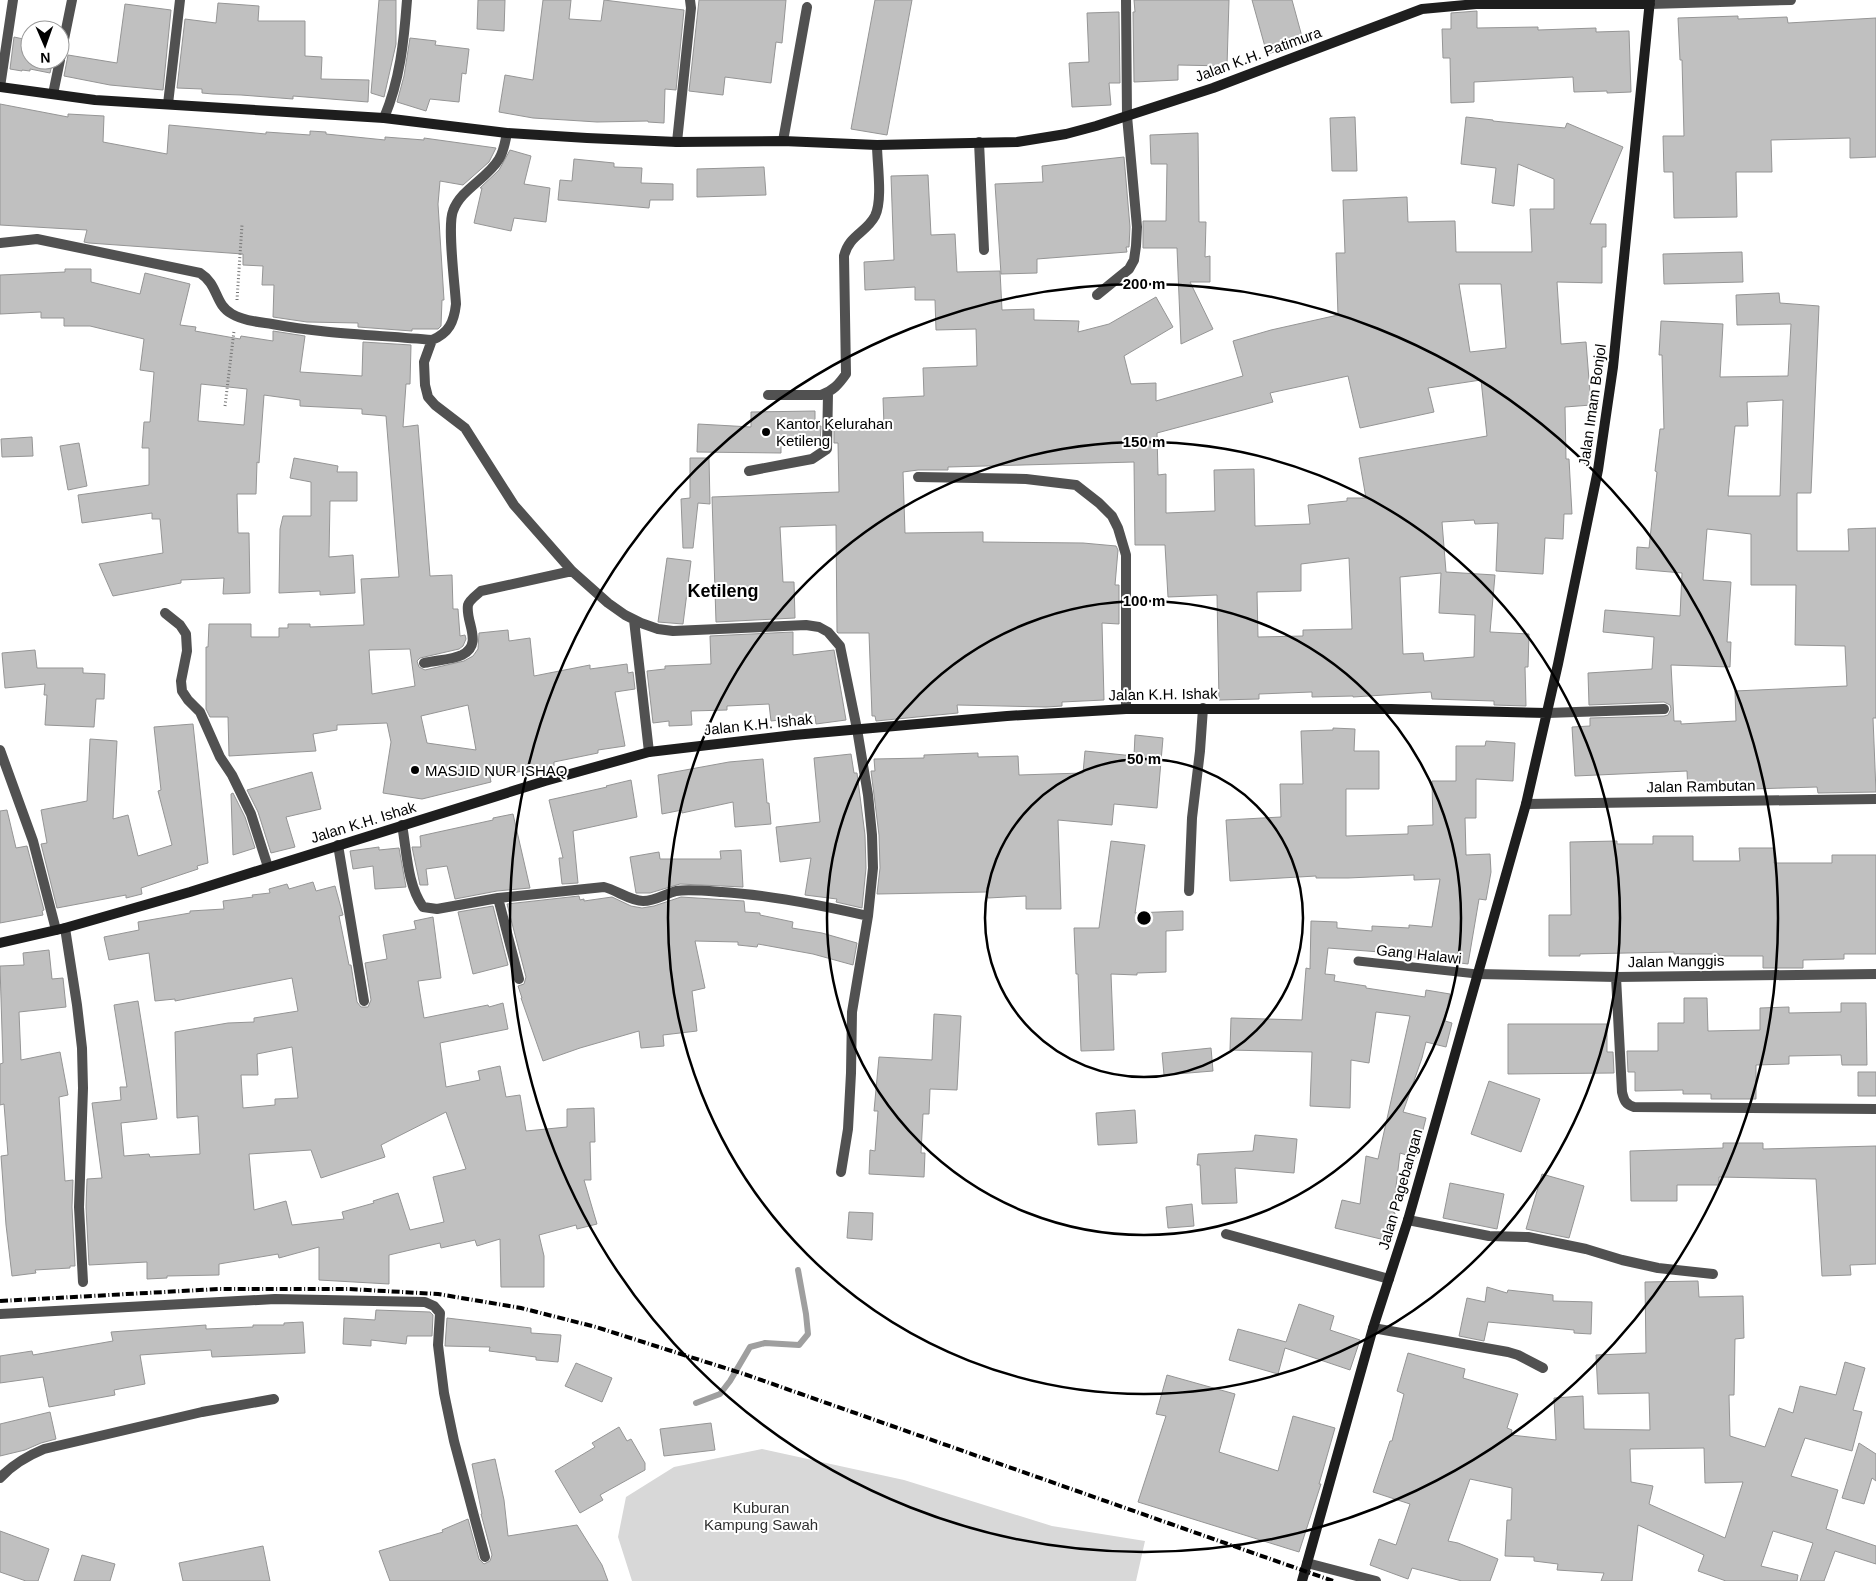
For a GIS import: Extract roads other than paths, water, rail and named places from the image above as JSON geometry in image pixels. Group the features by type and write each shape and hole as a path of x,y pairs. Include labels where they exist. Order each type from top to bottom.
{"street":[{"path":"0,87 13,0"},
{"path":"68,20 72,0"},
{"path":"168,104 180,0"},
{"path":"384,118 396,84 403,49 407,0"},
{"path":"677,142 691,8 690,0"},
{"path":"1097,295 1129,269 1134,260 1136,227 1127,116 1126,0"},
{"path":"1650,2 1790,0"},
{"name":"Jalan K.H. Patimura","path":"0,87 95,100 384,118 507,133 677,142 783,141 877,145 1017,142 1081,130 1213,88 1422,10 1476,4 1650,2"},
{"name":"Jalan Imam Bonjol","path":"1526,804 1598,470 1613,367 1650,2"},
{"path":"783,141 807,7"},
{"path":"53,94 58,70"},
{"path":"0,243 37,239 200,274 209,279 222,306 231,313 246,320 311,330 432,340 449,329 455,313 451,224 454,209 463,196 496,163 504,150 507,133"},
{"path":"979,142 984,250"},
{"path":"768,395 821,395 839,384 846,374 844,256 846,246 875,216 878,202 877,145"},
{"path":"432,340 424,362 425,384 428,397 435,405 465,428 514,505 572,571 608,603 634,620 658,629 673,631 806,624 819,627 828,632 840,646 868,795 873,868 868,916 852,1012 848,1129 841,1172"},
{"path":"749,472 812,459 827,450 828,392"},
{"path":"918,478 1026,479 1076,485 1100,503 1112,516 1118,528 1126,555 1126,709"},
{"path":"424,663 461,655 471,648 473,642 468,605 471,599 481,591 572,571"},
{"path":"165,613 180,625 186,634 187,651 181,681 182,690 188,700 200,712 220,757 232,775 251,814 268,868"},
{"path":"634,620 649,752"},
{"path":"1189,891 1192,818 1203,708"},
{"name":"Jalan K.H. Ishak","path":"0,943 61,929 268,868 564,775 649,752 857,729 1007,716 1126,709 1391,709 1546,713"},
{"path":"1546,713 1664,709"},
{"path":"0,750 33,841 61,929 78,1005 83,1088 79,1207 83,1282"},
{"name":"Jalan Rambutan","path":"1526,804 1876,799"},
{"name":"Jalan Pagebangan","path":"1302,1581 1373,1328 1408,1220 1526,804"},
{"path":"402,825 413,886 416,897 423,907 437,909 498,898 604,887 642,901 677,891 722,892 821,905 868,916"},
{"path":"338,845 364,1001"},
{"path":"498,898 519,979"},
{"name":"Jalan Manggis","path":"1477,974 1616,977 1876,974"},
{"path":"1616,977 1622,1092 1624,1100 1628,1105 1634,1107 1876,1109"},
{"path":"1408,1220 1488,1236 1528,1238 1586,1249 1649,1266 1713,1274"},
{"path":"1226,1234 1389,1280"},
{"path":"0,1314 274,1299 425,1302 434,1306 440,1313 441,1319 438,1345 444,1393 454,1441 485,1557"},
{"path":"1373,1328 1508,1352 1543,1368"},
{"path":"0,1478 7,1470 25,1457 44,1448 202,1412 274,1399"},
{"path":"1307,1563 1376,1581"}],"lane":[{"name":"Gang Halawi","path":"1358,961 1477,974"}],"waterway":[{"path":"696,1403 720,1394 750,1347 765,1343 799,1345 808,1334 798,1270"}],"railway":[{"path":"0,1301 219,1289 348,1289 438,1294 521,1308 596,1327 747,1375 1333,1581"}],"place":[{"name":"Kantor Kelurahan Ketileng","path":"766,432"},
{"name":"MASJID NUR ISHAQ","path":"415,770"}],"district":[{"name":"Ketileng","path":"723,591"}],"park label":[{"name":"Kuburan Kampung Sawah","path":"761,1516"}]}
